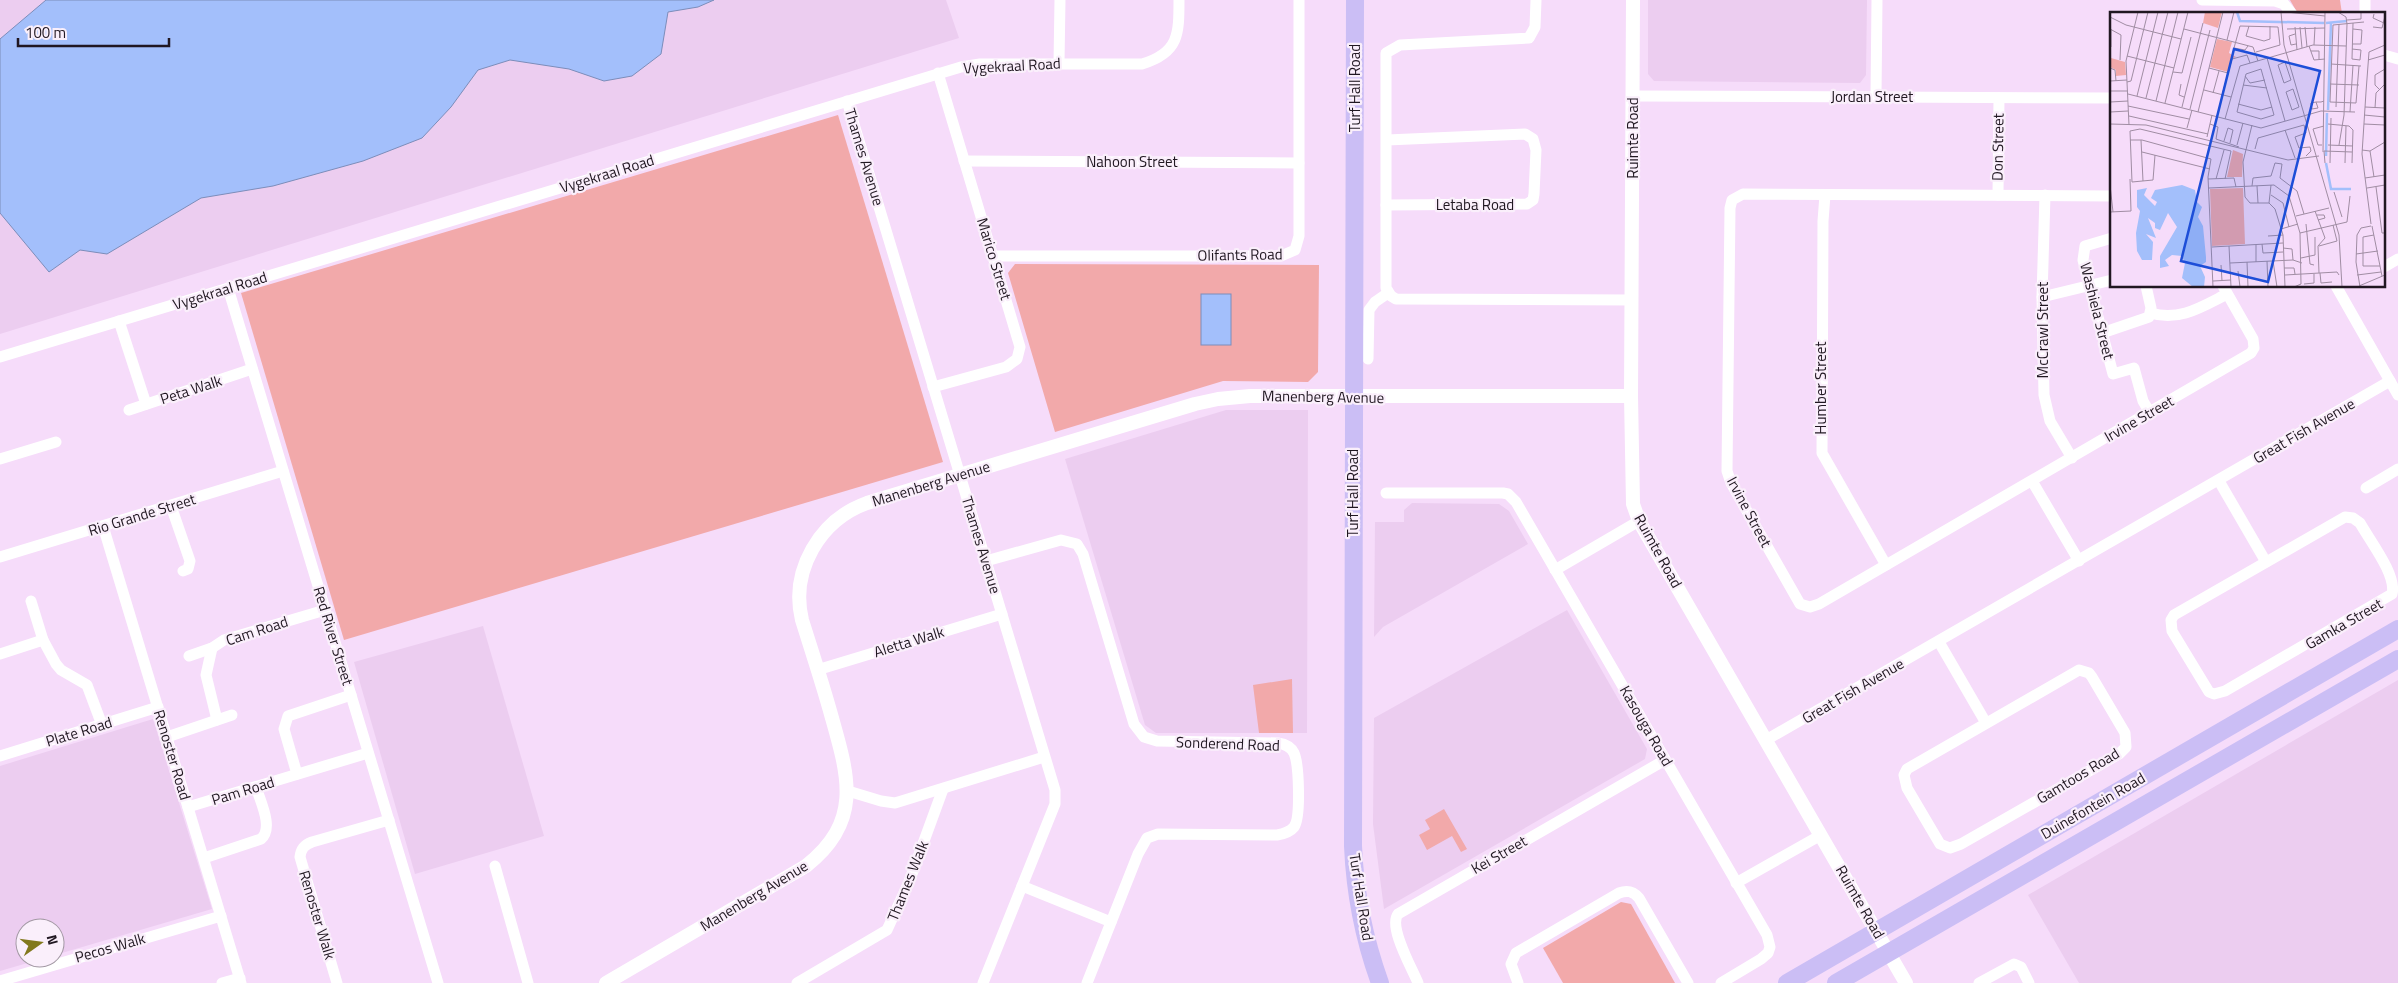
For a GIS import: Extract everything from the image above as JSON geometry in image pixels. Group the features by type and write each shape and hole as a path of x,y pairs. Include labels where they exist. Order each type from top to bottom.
{"main road":[{"name":"Turf Hall Road","path":"1356,0 1353,397 1353,846 1358,898 1369,951 1380,983"},
{"name":"Duinefontein Road","path":"1787,983 2398,629"},
{"name":"Duinefontein Road","path":"1836,983 2398,659"}],"street":[{"path":"1059,63 1060,0"},
{"name":"Vygekraal Road","path":"0,357 938,73 972,65 1142,64 1156,60 1167,53 1175,42 1179,26 1180,0"},
{"name":"Olifants Road","path":"993,256 1281,256 1295,250 1299,236 1299,0"},
{"path":"1536,0 1535,27 1529,38 1400,45 1388,51 1384,60 1386,286 1388,293 1396,299 1632,300"},
{"name":"Ruimte Road","path":"1633,0 1632,494 1639,520 1906,983"},
{"path":"1876,96 1877,0"},
{"path":"2202,0 2275,1 2284,4 2290,12"},
{"name":"Marico Street","path":"933,387 1006,367 1014,362 1019,355 1020,347 938,73"},
{"name":"Jordan Street","path":"1633,96 2110,98"},
{"name":"Don Street","path":"1998,195 1999,98"},
{"name":"Thames Avenue","path":"847,101 1054,790 1055,804 983,983"},
{"name":"Letaba Road","path":"1386,140 1525,134 1533,139 1536,150 1534,194 1533,200 1527,204 1386,205"},
{"name":"Nahoon Street","path":"964,161 1299,163"},
{"name":"Irvine Street","path":"2110,196 1743,194 1736,196 1730,202 1727,471 1731,483 1800,604 1810,607 1819,604 2150,413 2253,350 2253,339 2225,290"},
{"name":"Humber Street","path":"1825,194 1822,221 1821,445 1824,460 1886,565"},
{"name":"McCrawl Street","path":"2045,196 2042,298 2045,405 2055,433 2072,458"},
{"name":"Washiela Street","path":"2110,239 2087,245 2083,250 2083,260 2113,374 2134,368 2143,401 2150,413"},
{"path":"2386,266 2398,259"},
{"path":"2042,298 2110,281"},
{"name":"Red River Street","path":"228,288 438,983"},
{"path":"2146,288 2151,313"},
{"path":"2337,289 2398,395"},
{"path":"2151,313 2165,317 2176,316 2225,290"},
{"path":"1368,359 1369,310 1374,302 1388,293"},
{"path":"2102,333 2145,320 2151,313"},
{"path":"119,321 146,404"},
{"name":"Peta Walk","path":"129,410 252,370"},
{"name":"Great Fish Avenue","path":"1766,740 1940,642 2390,381"},
{"name":"Manenberg Avenue","path":"606,983 806,866 825,849 839,828 848,791 844,760 802,620 798,594 805,563 822,534 837,519 858,506 1207,401 1250,396 1631,396"},
{"path":"0,459 56,442"},
{"path":"2366,488 2398,469"},
{"name":"Rio Grande Street","path":"0,557 283,471"},
{"path":"2032,481 2079,562"},
{"path":"2219,481 2266,562"},
{"name":"Kasouga Road","path":"1386,493 1508,494 1516,502 1767,935 1770,950 1761,959 1721,983"},
{"path":"171,506 190,562 188,569 183,571"},
{"name":"Gamka Street","path":"2349,517 2360,524 2392,578 2393,588 2388,598 2225,691 2214,694 2209,692 2172,631 2171,620 2178,611 2266,562 2342,519 2349,517"},
{"path":"1556,570 1639,520"},
{"name":"Renoster Road","path":"103,526 240,980"},
{"name":"Sonderend Road","path":"986,561 1061,540 1077,544 1083,554 1134,724 1144,737 1157,741 1278,743 1288,747 1295,755 1298,770 1298,814 1295,826 1290,831 1277,835 1153,836 1142,844 1087,983"},
{"path":"31,601 43,640 58,668 88,685 102,725"},
{"name":"Cam Road","path":"189,656 212,648 224,640 325,610"},
{"name":"Aletta Walk","path":"817,670 1002,614"},
{"path":"0,654 43,640"},
{"path":"1940,642 1986,723"},
{"path":"212,648 206,675 217,720"},
{"name":"Gamtoos Road","path":"2084,670 2092,677 2124,733 2127,742 2123,750 2102,763 1961,844 1945,847 1936,839 1904,782 1904,775 1912,765 1986,723 2072,672 2084,670"},
{"path":"297,774 284,729 288,716 351,695"},
{"name":"Plate Road","path":"0,756 158,707"},
{"path":"167,737 232,716"},
{"name":"Pam Road","path":"188,807 368,754"},
{"path":"848,791 881,801 896,802 1044,757"},
{"name":"Kei Street","path":"1418,983 1396,930 1395,920 1398,914 1665,760"},
{"path":"204,858 265,836 267,826 256,787"},
{"name":"Thames Walk","path":"797,983 887,930 906,889 943,789"},
{"name":"Renoster Walk","path":"337,983 300,857 301,852 303,847 312,842 389,820"},
{"path":"1736,883 1821,835"},
{"path":"494,866 528,983"},
{"path":"1022,886 1111,922"},
{"path":"1518,983 1511,964 1516,953 1619,893 1627,891 1639,898 1688,983"},
{"name":"Pecos Walk","path":"0,980 221,916"},
{"path":"1979,983 2009,965 2017,965 2023,970 2029,983"},
{"path":"222,983 240,980"}],"shaded area":[{"path":"0,0 946,0 959,38 0,334"},
{"path":"1648,0 1867,0 1866,75 1860,83 1654,81 1648,74"},
{"path":"2290,0 2340,0 2342,12 2297,12"},
{"path":"838,115 943,462 344,640 241,293"},
{"path":"1015,264 1319,265 1318,372 1308,382 1223,381 1055,432 1008,273"},
{"path":"1226,410 1308,410 1307,733 1156,733 1145,725 1065,459"},
{"path":"1412,503 1499,504 1509,511 1528,544 1383,627 1374,637 1375,522 1404,522 1404,510"},
{"path":"1567,610 1647,749 1645,759 1384,909 1373,824 1374,718"},
{"path":"483,626 544,836 415,874 354,662"},
{"path":"1292,679 1293,733 1259,733 1253,685"},
{"path":"2398,680 2398,983 2079,983 2028,895"},
{"path":"153,719 212,909 65,952 65,918 15,918 15,967 0,971 0,766"},
{"path":"1444,809 1467,849 1461,852 1452,836 1427,850 1419,835 1430,829 1425,820"},
{"path":"1621,902 1631,904 1675,983 1563,983 1543,948"}],"water":[{"path":"46,0 714,0 698,7 668,12 661,54 632,76 604,81 569,69 510,60 478,70 451,107 422,138 363,161 273,186 201,198 107,254 80,250 49,272 0,213 0,39"},
{"path":"1201,294 1231,294 1231,345 1201,345"}]}
